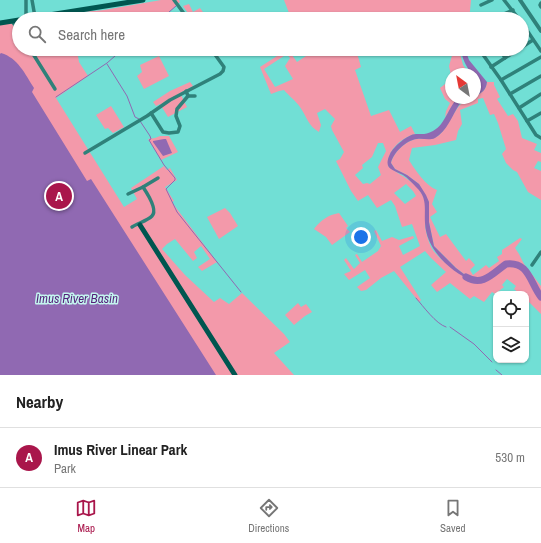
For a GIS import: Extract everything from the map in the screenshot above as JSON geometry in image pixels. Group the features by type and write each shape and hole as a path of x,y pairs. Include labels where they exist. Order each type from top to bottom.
{"main road":[{"path":"67,12 143,0"},
{"path":"0,23 12,21"},
{"path":"140,225 235,375"}],"street":[{"path":"25,12 26,0"},
{"path":"32,0 34,12"},
{"path":"174,0 183,12"},
{"path":"481,5 492,0"},
{"path":"504,0 513,10 510,12"},
{"path":"520,0 528,12"},
{"path":"541,3 541,7"},
{"path":"529,13 541,31"},
{"path":"529,34 541,51"},
{"path":"529,43 533,40"},
{"path":"34,56 55,89"},
{"path":"85,153 170,100 216,77 223,71 222,63 216,56"},
{"path":"484,56 536,135 541,138"},
{"path":"491,67 508,56"},
{"path":"501,80 541,57"},
{"path":"510,94 541,76"},
{"path":"186,91 188,96"},
{"path":"518,108 541,94"},
{"path":"151,113 163,132 178,132 180,126 176,116 176,109 188,96 195,96"},
{"path":"527,121 541,113"},
{"path":"536,135 541,132"},
{"path":"128,194 158,178"},
{"path":"132,227 153,216 154,213 153,206 143,187"},
{"path":"532,265 541,254"}],"shaded area":[{"path":"161,0 179,0 180,2 169,12 83,12 104,10"},
{"path":"284,0 471,0 470,12 289,12"},
{"path":"189,4 193,12 187,12 183,6"},
{"path":"200,8 203,12 193,12"},
{"name":"Imus River Basin","path":"12,23 12,56 78,56 79,62 88,76 56,98 124,207 137,199 131,188 164,166 167,170 170,168 177,180 165,187 174,201 172,202 217,262 202,271 198,267 210,259 201,246 194,252 197,258 193,261 175,239 162,249 185,275 214,302 220,298 229,304 242,293 284,334 290,342 274,353 294,375 0,375 0,25"},
{"path":"159,56 169,76 144,89 137,76 142,72 140,65"},
{"path":"277,56 284,56 264,69 275,87 293,79 285,66 290,58 288,56 293,56 297,62 306,56 358,56 361,67 355,70 371,116 389,110 400,132 411,126 415,134 405,138 392,150 388,160 388,166 413,183 421,192 424,198 426,210 426,232 431,247 443,261 456,271 472,280 456,268 434,246 429,222 429,202 419,184 407,175 395,169 391,163 394,155 404,144 417,139 428,139 438,136 461,104 475,104 460,110 462,124 458,131 456,140 412,148 409,160 425,181 437,190 432,204 437,212 430,217 440,237 446,234 466,261 469,258 475,265 470,270 473,275 486,265 489,268 499,261 497,257 502,254 502,250 520,238 522,239 515,248 524,264 541,286 541,314 529,302 529,291 516,291 514,289 516,286 507,279 502,285 504,287 499,291 493,291 484,302 474,296 470,299 450,283 437,292 431,285 446,272 425,251 400,267 421,300 419,302 394,271 381,278 366,290 361,291 357,287 370,278 365,270 349,280 344,274 351,271 344,260 346,258 354,269 360,263 355,255 357,254 362,262 378,251 381,246 374,231 376,230 382,241 392,237 399,240 413,236 414,238 399,246 403,255 420,246 412,224 402,227 395,206 391,200 377,208 368,195 358,201 351,191 336,161 340,159 344,152 332,130 331,126 335,119 325,109 317,113 321,125 319,132 315,130 298,105 284,90 271,94 260,67","holes":["378,143 383,143 386,151 378,167 381,175 370,184 363,184 355,175 363,168 362,165 372,157","406,184 416,196 405,204 394,193"]},
{"path":"452,56 461,56 465,68 449,68"},
{"path":"190,82 193,86 180,93 187,107 168,117 160,104 156,106 153,102 170,91"},
{"path":"487,82 494,82 500,97 497,99 508,116 513,114 518,121 522,138 537,144 534,150 541,153 541,162 538,161 534,168 541,171 541,200 528,192 517,172 506,163 502,154 506,149 498,123 494,114 490,115 483,98 481,98 481,93 485,89"},
{"path":"445,84 445,99 440,88"},
{"path":"450,104 454,104 445,117"},
{"path":"111,106 124,127 113,133 108,128 105,129 96,115"},
{"path":"160,136 169,136 178,152 161,160 148,139"},
{"path":"225,208 238,226 219,239 207,217"},
{"path":"339,213 348,226 346,228 350,232 332,245 326,237 314,229 325,218"},
{"path":"298,303 301,307 306,304 312,312 294,325 285,315"}],"water":[{"name":"Imus River Basin","path":"1,53 7,55 17,63 24,72 34,88 32,92 87,181 91,179 216,375 0,375"},
{"path":"462,56 468,56 476,68 468,68"},
{"path":"481,75 487,82 481,93"},
{"path":"454,104 460,104 446,127 439,135 433,139 417,139 404,144 394,155 391,163 395,169 407,175 419,184 426,195 429,202 429,222 434,246 456,268 473,281 464,277 448,266 435,250 426,233 425,204 420,191 403,175 392,170 388,166 390,154 397,145 405,138 416,134 424,134 433,131 441,124"},
{"path":"166,139 172,153 163,156 153,141"}],"waterway":[{"path":"169,12 176,6"},
{"path":"56,97 115,56"},
{"path":"107,64 127,96 135,117 139,119"},
{"path":"140,121 150,136 151,139 149,140 164,165 175,178 175,180 166,189 177,212 241,292"},
{"path":"466,277 472,280 483,280 488,278 506,264 514,264 524,269 541,297"},
{"path":"416,298 434,319 446,327"},
{"path":"450,327 474,344 492,362"},
{"path":"496,370 502,375"}],"place":[{"name":"Imus River Linear Park","path":"59,196"}]}
